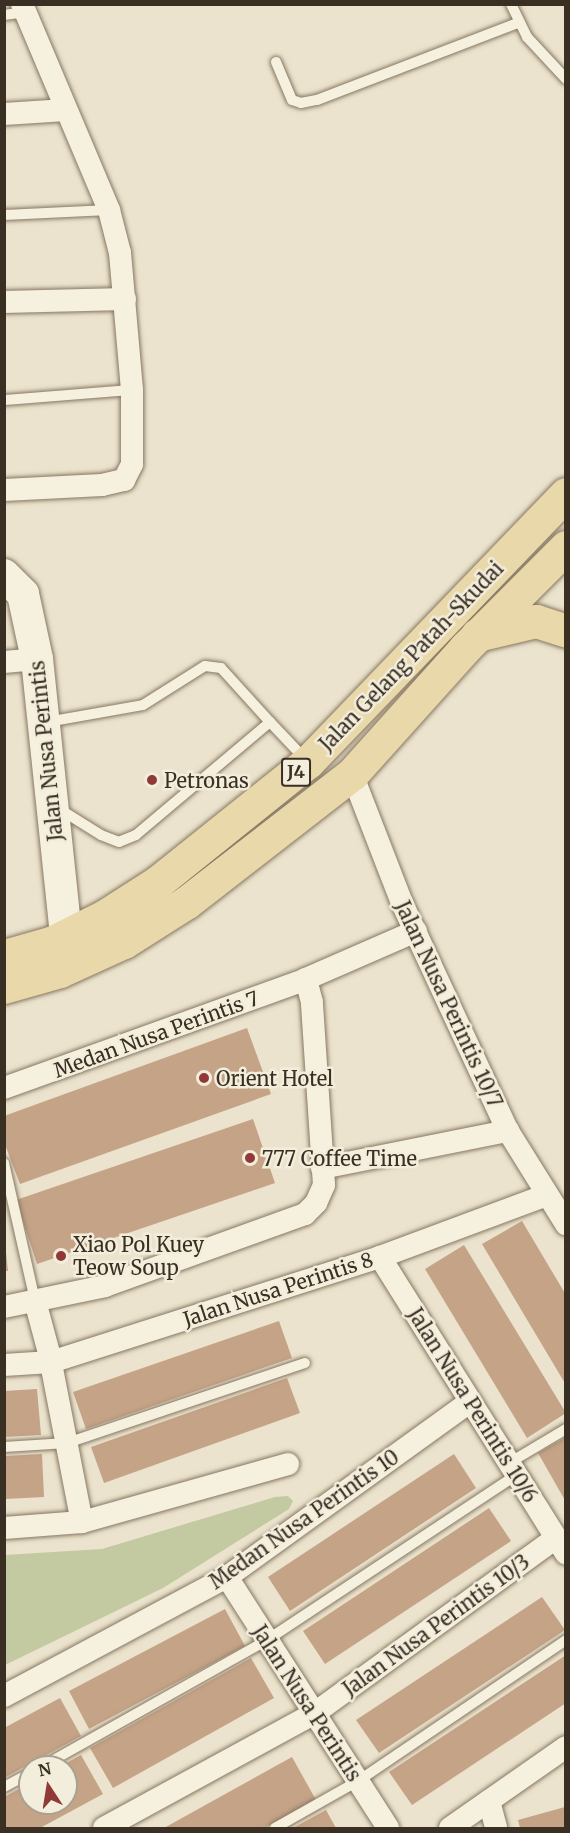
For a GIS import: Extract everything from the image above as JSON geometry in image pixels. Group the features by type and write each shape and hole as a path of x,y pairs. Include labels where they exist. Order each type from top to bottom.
{"main road":[{"name":"Jalan Gelang Patah-Skudai","path":"4,956 66,936 158,882 308,762 566,494"},
{"path":"538,524 565,552"},
{"name":"Jalan Gelang Patah-Skudai","path":"4,987 60,972 124,942 187,902 352,774 477,635 565,552"},
{"path":"477,635 536,621 566,631"}],"street":[{"path":"4,490 102,485 124,480 132,464 132,390 120,252 109,210 66,110 18,11"},
{"path":"4,114 66,110"},
{"path":"4,302 125,299"},
{"name":"Jalan Nusa Perintis","path":"4,576 23,594 37,659 66,936"},
{"path":"4,662 37,659"},
{"name":"Jalan Nusa Perintis 10/7","path":"352,774 402,903 508,1131 566,1224"},
{"path":"4,1307 105,1286 305,1214 316,1203 323,1177 312,1002 306,979 416,931"},
{"name":"Medan Nusa Perintis 7","path":"4,1088 306,979"},
{"path":"323,1177 508,1131"},
{"name":"Jalan Nusa Perintis 8","path":"4,1365 51,1362 380,1257 548,1195"},
{"name":"Jalan Nusa Perintis 10/6","path":"380,1257 561,1546"},
{"path":"35,1300 51,1362 82,1522"},
{"name":"Medan Nusa Perintis 10","path":"4,1696 226,1577 470,1402"},
{"path":"4,1528 82,1522 288,1464"},
{"name":"Jalan Nusa Perintis 10/3","path":"104,1828 315,1713 561,1546"},
{"name":"Jalan Nusa Perintis","path":"226,1577 388,1828"},
{"path":"450,1828 565,1751"},
{"path":"489,1801 496,1828"}],"lane":[{"path":"511,4 527,37 566,79"},
{"path":"276,62 292,100 301,103 317,100 520,22"},
{"path":"554,67 566,64"},
{"path":"4,215 109,210"},
{"path":"4,400 132,390"},
{"path":"44,722 143,705 205,666 221,668 308,762"},
{"path":"52,804 101,836 119,842 136,835 270,722"},
{"path":"4,1163 35,1300"},
{"path":"4,1447 67,1443 305,1363"},
{"path":"62,1755 267,1640 566,1429"},
{"path":"275,1828 358,1781 566,1640"},
{"path":"4,1787 18,1779"}],"green space":[{"path":"288,1496 293,1501 289,1509 163,1588 5,1665 5,1555 102,1549 275,1497"}],"building":[{"path":"247,1028 271,1094 20,1184 4,1142 4,1116"},
{"path":"253,1119 275,1183 37,1264 16,1200"},
{"path":"522,1221 566,1295 566,1385 482,1244"},
{"path":"4,1233 8,1271 4,1271"},
{"path":"464,1245 566,1413 527,1438 425,1269"},
{"path":"279,1321 292,1358 86,1429 73,1392"},
{"path":"287,1378 300,1413 104,1483 91,1447"},
{"path":"37,1389 41,1435 4,1437 4,1391"},
{"path":"566,1437 566,1502 538,1453"},
{"path":"42,1454 44,1497 5,1499 5,1456"},
{"path":"454,1454 476,1488 290,1611 268,1577"},
{"path":"489,1508 511,1541 325,1664 303,1631"},
{"path":"542,1597 565,1630 379,1753 356,1720"},
{"path":"225,1609 245,1646 89,1729 69,1691"},
{"path":"566,1655 566,1703 412,1805 389,1772"},
{"path":"251,1658 274,1698 113,1788 90,1748"},
{"path":"60,1698 81,1736 46,1755 18,1755 18,1770 4,1778 4,1728"},
{"path":"81,1755 103,1794 78,1807 78,1757"},
{"path":"292,1757 316,1800 265,1828 164,1828"},
{"path":"18,1789 18,1815 64,1815 40,1828 4,1828 4,1797"},
{"path":"565,1807 566,1828 520,1828 518,1820"},
{"path":"326,1810 336,1828 293,1828"}],"place":[{"name":"Petronas","path":"152,780"},
{"name":"Orient Hotel","path":"204,1078"},
{"name":"777 Coffee Time","path":"250,1158"},
{"name":"Xiao Pol Kuey Teow Soup","path":"61,1256"}]}
